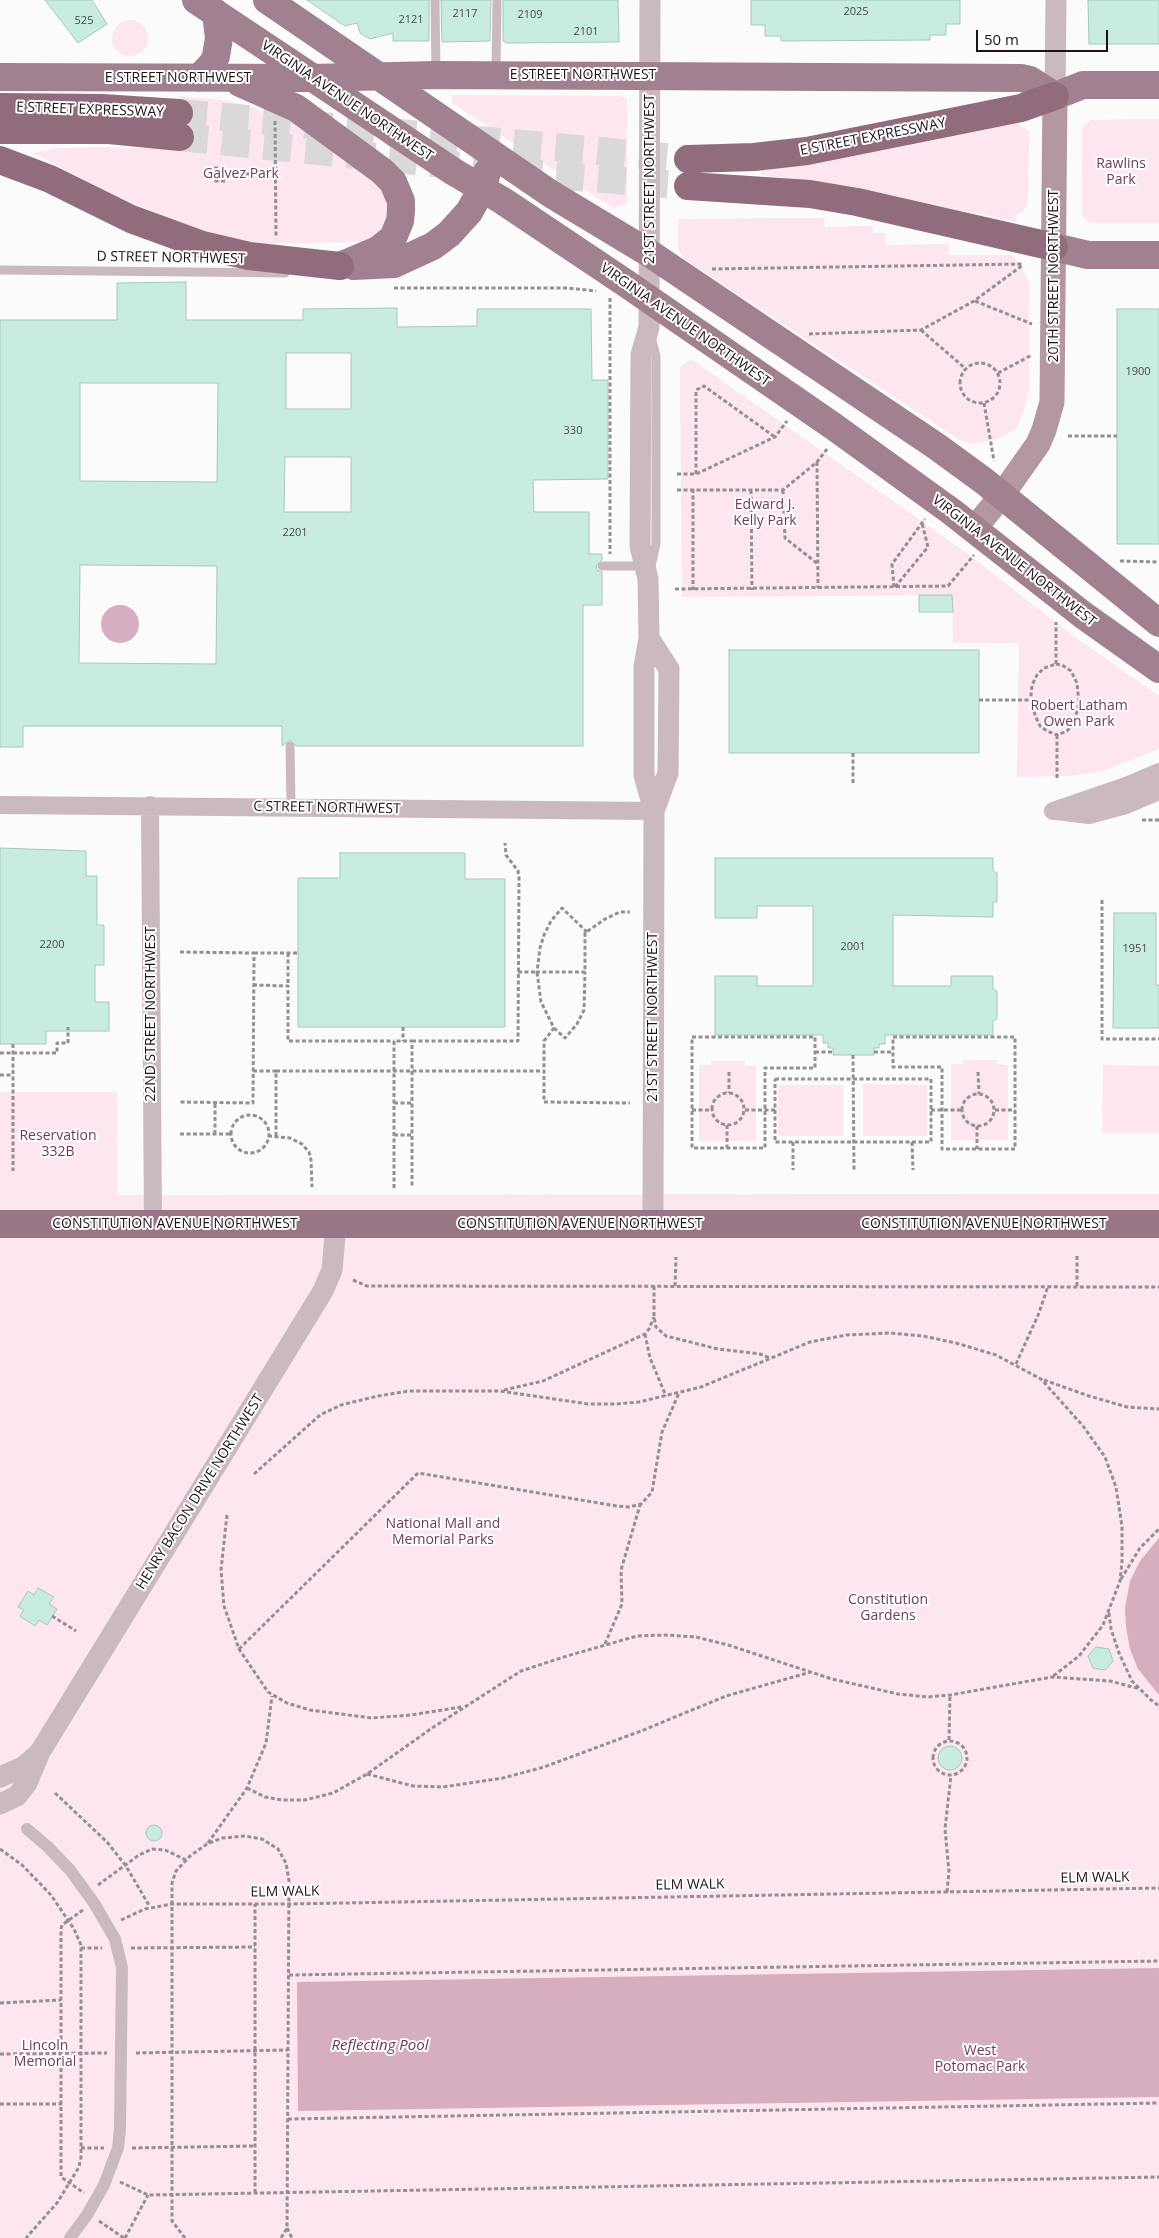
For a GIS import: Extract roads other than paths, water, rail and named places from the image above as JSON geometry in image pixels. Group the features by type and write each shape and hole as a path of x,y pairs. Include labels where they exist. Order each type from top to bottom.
{"highway":[{"name":"E STREET EXPRESSWAY","path":"688,159 754,157 807,151 1021,108 1055,96"},
{"name":"E STREET EXPRESSWAY","path":"0,107 102,108 180,125 109,130 0,130"},
{"path":"0,160 50,179 130,219 202,245 249,256 331,270"},
{"path":"688,186 810,194 857,202 1054,247"},
{"name":"CONSTITUTION AVENUE NORTHWEST","path":"0,1224 1159,1224"}],"main road":[{"path":"267,0 551,194 649,253 936,446 1002,495 1159,623"},
{"path":"199,78 213,63 219,38 206,7"},
{"name":"VIRGINIA AVENUE NORTHWEST","path":"206,7 649,299 834,426 974,542 1056,595 1159,669"},
{"name":"E STREET NORTHWEST","path":"0,77 312,78 496,75 1021,78 1030,80 1055,96"},
{"path":"230,78 296,108 382,171 393,182 401,201 401,211 400,221 393,238 378,250 331,270"},
{"path":"1055,96 1083,85 1159,85"},
{"name":"20TH STREET NORTHWEST","path":"974,542 1002,495 1038,444 1052,402 1055,96"},
{"path":"331,270 394,264 426,251 455,228 469,212 482,189 490,153"},
{"path":"1054,247 1088,255 1159,255"}],"street":[{"name":"21ST STREET NORTHWEST","path":"650,0 649,299 648,328 642,355 640,546 646,572 649,638 644,667 644,774 654,811 653,1224"},
{"name":"20TH STREET NORTHWEST","path":"1055,96 1056,0"},
{"path":"1159,772 1126,786 1053,811 1089,815 1126,805 1159,791"},
{"name":"C STREET NORTHWEST","path":"0,805 654,811"},
{"name":"22ND STREET NORTHWEST","path":"150,805 153,1224"},
{"name":"HENRY BACON DRIVE NORTHWEST","path":"40,1752 330,1278 334,1260 336,1224"},
{"path":"0,1777 23,1767 40,1752"},
{"path":"0,1804 17,1796 22,1791 32,1776 40,1752"},
{"path":"27,1829 59,1858 91,1897 109,1926 118,1948 122,1968 120,2129 116,2155 96,2200 70,2238"}],"lane":[{"path":"435,0 436,75"},
{"path":"496,75 497,0"},
{"name":"D STREET NORTHWEST","path":"0,270 294,274"},
{"path":"606,566 646,572"},
{"path":"290,746 291,807"}],"water":[{"path":"120,605 134,610 139,624 134,638 120,643 106,638 101,624 106,610"},
{"path":"1159,1538 1159,1695 1138,1669 1130,1649 1125,1608 1130,1581 1140,1561"},
{"name":"Reflecting Pool","path":"1159,1968 1159,2097 298,2111 297,1982"}],"tunnel":[{"path":"179,113 688,159"},
{"path":"180,137 542,174 688,186"}],"park label":[{"name":"Rawlins Park","path":"1121,172"},
{"name":"Galvez Park","path":"241,174"},
{"name":"Edward J. Kelly Park","path":"765,514"},
{"name":"Robert Latham Owen Park","path":"1079,714"},
{"name":"Reservation 332B","path":"58,1144"},
{"name":"National Mall and Memorial Parks","path":"443,1532"},
{"name":"Constitution Gardens","path":"888,1608"},
{"name":"Lincoln Memorial","path":"45,2054"},
{"name":"West Potomac Park","path":"980,2060"}]}
